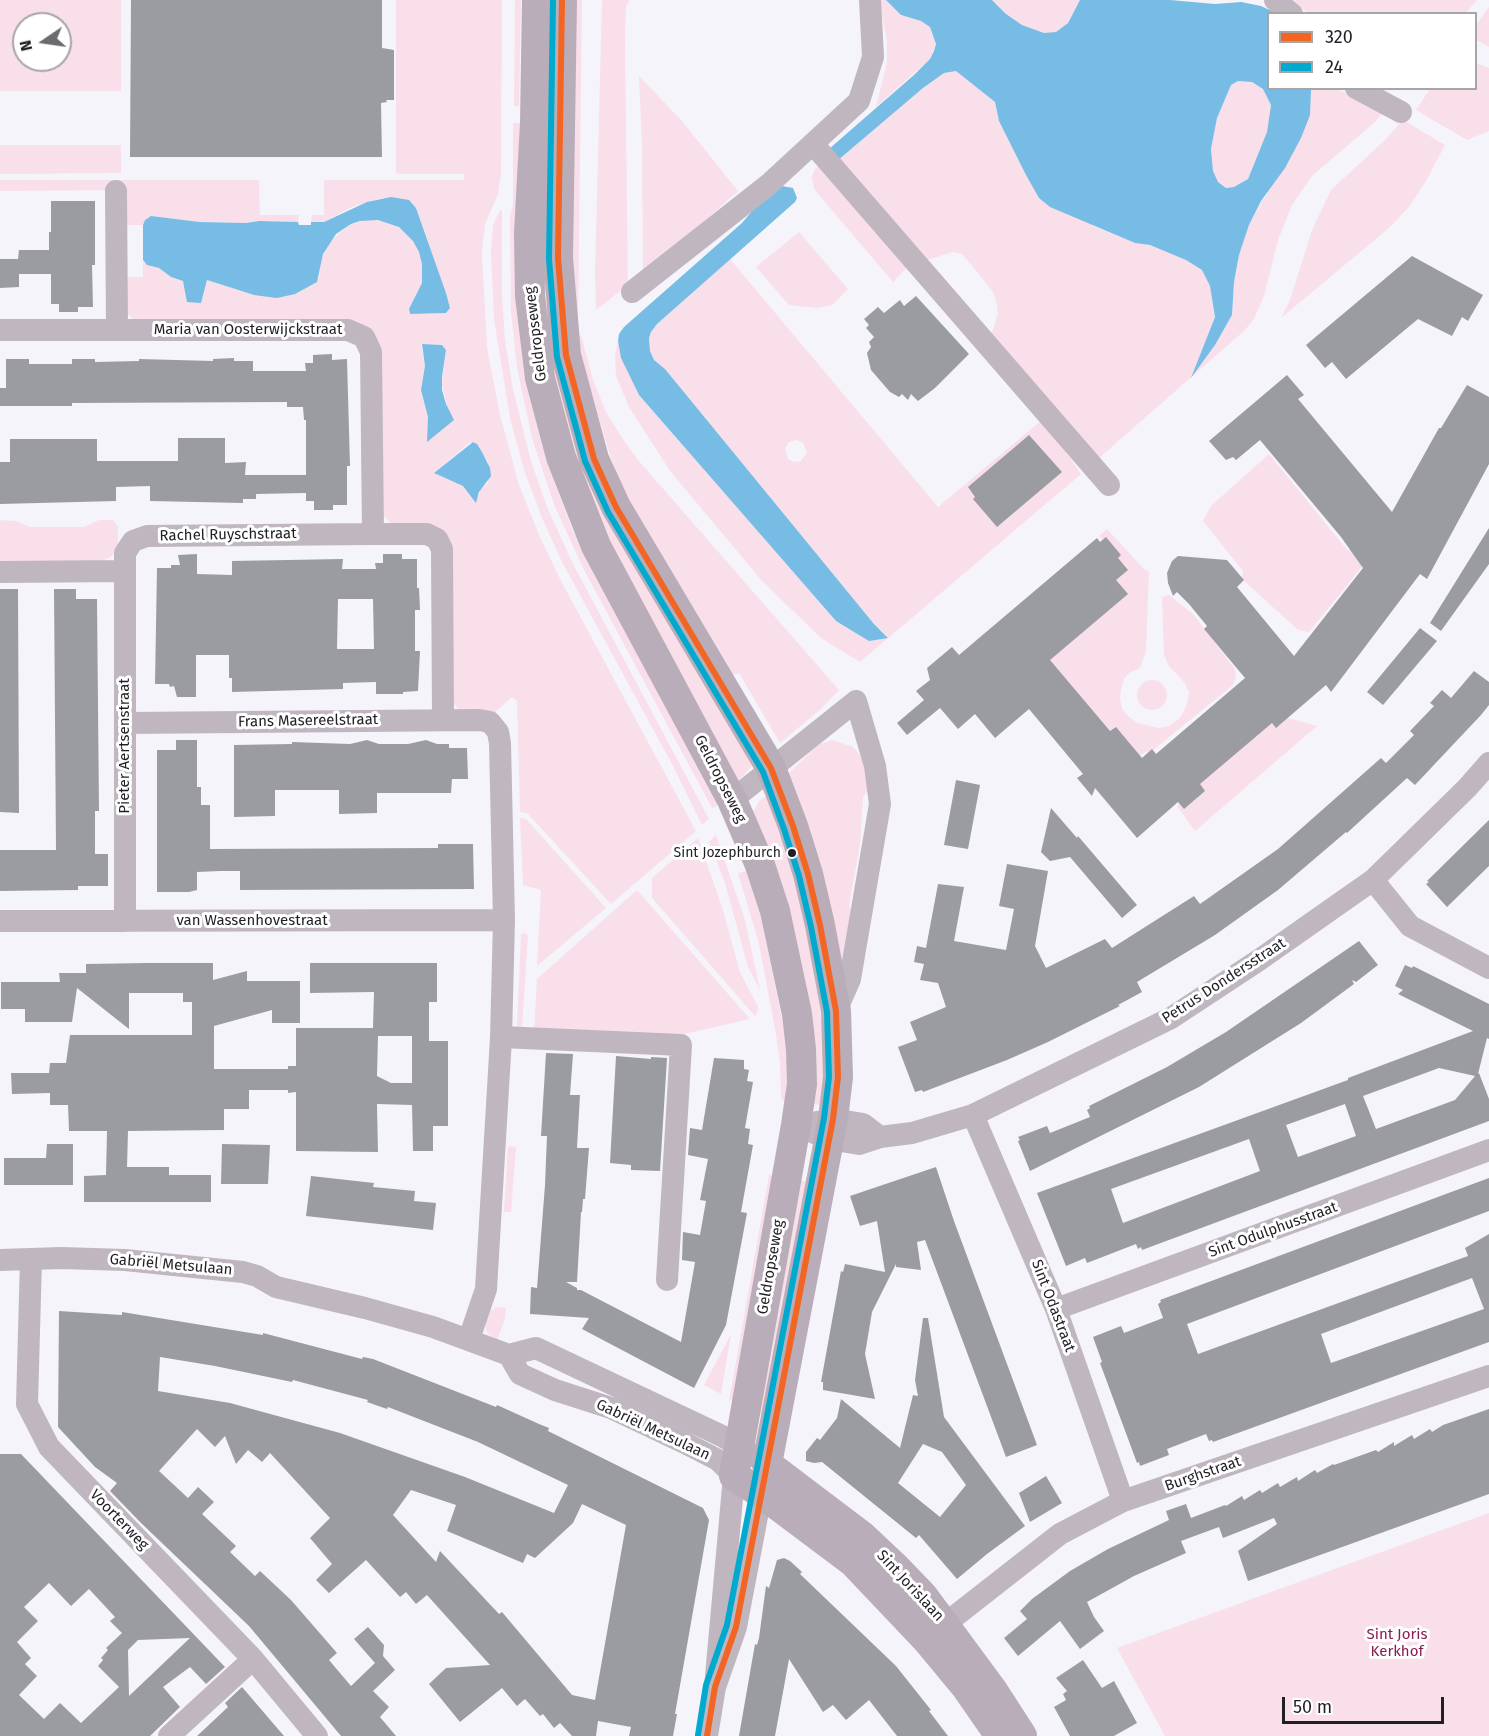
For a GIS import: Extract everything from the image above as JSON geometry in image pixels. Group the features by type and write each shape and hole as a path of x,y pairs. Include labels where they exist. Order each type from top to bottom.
{"main road":[{"name":"Geldropseweg","path":"537,0 535,123 529,233 530,296 540,378 561,457 596,546 732,800 760,865 775,911 797,1014 802,1084 734,1476"},
{"name":"Geldropseweg","path":"562,0 558,258 566,355 594,459 616,507 771,768 808,874 836,1011 838,1077 831,1129 767,1464"},
{"name":"Sint Jorislaan","path":"767,1464 870,1544 923,1596 993,1691 1022,1736"},
{"name":"Sint Jorislaan","path":"734,1476 761,1493 853,1563 889,1598 966,1687 1000,1736"}],"street":[{"path":"632,292 768,184 859,101 873,57 870,0"},
{"path":"1275,0 1290,12"},
{"path":"1360,90 1401,112"},
{"path":"813,144 1109,485"},
{"path":"116,191 117,330"},
{"name":"Maria van Oosterwijckstraat","path":"0,330 348,330 364,337 371,352 373,534"},
{"path":"373,534 428,534 437,539 442,549 443,719"},
{"name":"Rachel Ruyschstraat","path":"125,571 125,553 133,541 147,536 373,534"},
{"path":"0,572 125,571"},
{"name":"Pieter Aertsenstraat","path":"125,571 125,921"},
{"name":"Geldropseweg","path":"771,768 856,701 875,766 880,804 850,980 836,1011"},
{"name":"Frans Masereelstraat","path":"125,723 443,719 490,722 498,732 500,743 504,920"},
{"name":"Petrus Dondersstraat","path":"796,1125 831,1129 862,1124 880,1137 912,1133 973,1115 1171,1018 1373,880 1467,788 1489,763"},
{"path":"732,800 771,768"},
{"path":"1373,880 1410,926 1489,968"},
{"path":"469,1339 486,1289 501,1037 504,920"},
{"name":"van Wassenhovestraat","path":"0,921 504,920"},
{"path":"501,1037 681,1045 667,1280"},
{"name":"Sint Odastraat","path":"973,1115 1056,1309 1122,1501"},
{"name":"Sint Odulphusstraat","path":"1056,1309 1489,1150"},
{"name":"Gabriël Metsulaan","path":"0,1260 61,1258 125,1260 243,1272 257,1276 276,1287 365,1308 469,1339 509,1355 536,1348 722,1436 767,1464"},
{"name":"Voorterweg","path":"31,1260 27,1404 49,1448 253,1659 317,1736"},
{"name":"Gabriël Metsulaan","path":"509,1355 520,1374 555,1390 611,1408 636,1419 718,1460 734,1476"},
{"name":"Burghstraat","path":"945,1624 1060,1534 1122,1501 1489,1376"},
{"name":"Geldropseweg","path":"707,1736 716,1687 736,1627 767,1464"},
{"name":"Geldropseweg","path":"716,1687 717,1652 734,1476"},
{"path":"169,1736 253,1659"}],"green space":[{"path":"0,0 121,0 121,91 0,91"},
{"path":"396,0 502,0 501,174 498,194 485,224 482,253 487,348 500,415 519,485 539,535 561,581 696,831 611,904 527,813 520,812 517,701 512,697 494,713 460,711 451,700 450,551 390,523 382,513 366,326 352,321 134,320 127,313 123,277 143,277 143,261 183,281 201,303 207,280 254,295 319,278 321,259 330,241 351,224 369,219 390,222 399,227 413,241 419,252 422,264 422,283 409,309 409,314 446,313 450,308 446,293 416,207 391,197 352,207 324,222 311,222 312,215 324,215 324,180 464,180 464,174 397,174","holes":["421,345 442,345 446,350 442,384 448,410 428,431 428,417 421,390 425,366","474,442 488,462 488,483 481,489 476,502 463,486 434,473 469,443"]},
{"path":"515,0 521,0 519,106 514,106"},
{"path":"574,0 582,0 578,319 576,319 570,242"},
{"path":"602,0 630,0 626,6 625,40 628,285 596,310 595,273"},
{"path":"881,0 886,0 901,15 921,21 930,27 936,44 930,59 876,107 887,63 887,41"},
{"path":"992,0 1080,0 1068,23 1056,32 1044,33 1022,25"},
{"path":"1293,0 1477,0 1467,12 1306,12"},
{"path":"1489,7 1489,47 1477,41 1477,24"},
{"path":"1477,63 1489,68 1489,131 1467,140 1416,110 1429,90 1477,90"},
{"path":"956,71 995,102 999,121 1093,226 1135,243 1150,245 1186,260 1202,270 1210,285 1215,317 1193,375 1215,345 1232,315 1234,282 1239,255 1249,225 1266,196 1311,90 1339,90 1384,111 1375,122 1312,176 1292,205 1278,240 1264,296 1254,319 1245,330 1099,458 991,336 998,313 993,292 962,254 953,252 927,260 837,161 944,73"},
{"path":"639,76 682,121 738,191 643,276 642,145"},
{"path":"1238,81 1252,82 1263,89 1271,105 1267,132 1248,179 1234,187 1226,188 1218,182 1213,171 1211,149 1217,118 1231,85"},
{"path":"1403,120 1445,145 1426,181 1409,207 1389,228 1281,318 1290,300 1312,230 1331,190"},
{"path":"513,123 520,123 517,231 536,420 545,456 572,529 718,800 717,806 712,808 583,568 555,507 532,438 517,368 511,312 510,216 513,205"},
{"path":"0,145 121,145 121,173 0,174"},
{"path":"820,165 905,265 906,269 893,282 814,189 812,177 815,169"},
{"path":"0,180 115,180 115,190 0,191"},
{"path":"118,180 259,180 260,215 299,215 298,222 200,222 151,216 145,220 143,225 123,225"},
{"path":"500,210 502,211 502,294 505,340 513,389 530,458 547,507 573,564 709,819 702,825 672,764 562,562 524,470 510,418 494,319 491,251 493,225"},
{"path":"799,232 848,289 832,305 817,308 789,305 756,267"},
{"path":"730,259 938,507 1043,419 1081,474 860,662 821,638 762,581 670,471 629,407 616,376 615,355 618,341 621,358 639,395 836,621 888,637 874,624 665,369 654,360 650,351 649,338 657,324","holes":["796,440 803,443 807,452 801,461 794,462 788,459 785,448 789,442"]},
{"path":"542,264 545,265 557,357 753,765 738,781 589,502 551,367"},
{"path":"581,335 593,380 606,412 622,438 638,460 839,690 821,709 780,743 739,673 731,676 655,553 623,489 610,455 586,375 578,336"},
{"path":"1269,454 1348,551 1353,548 1365,563 1309,632 1298,630 1242,579 1243,571 1203,521 1211,506"},
{"path":"0,520 16,521 30,527 84,527 99,520 113,520 118,526 118,546 112,556 100,563 0,563"},
{"path":"1107,529 1149,572 1146,652 1140,668 1129,673 1121,689 1122,709 1128,716 1137,723 1159,728 1169,726 1180,718 1187,704 1189,693 1185,683 1169,666 1164,655 1162,597 1169,595 1193,614 1235,669 1236,678 1233,685 1152,751 1137,757 1113,729 1105,732 1046,659 1111,581 1126,568 1099,536"},
{"path":"1152,680 1163,684 1167,695 1163,706 1152,710 1141,706 1137,695 1141,684"},
{"path":"1277,715 1317,726 1195,831 1177,806 1198,788 1195,780"},
{"path":"832,740 853,747 859,754 864,761 870,787 863,797 860,844 849,906 853,917 844,970 787,775 818,745"},
{"path":"767,796 794,877 808,936 827,1053 826,1105 809,1104 753,813 759,801"},
{"path":"520,818 526,819 606,908 537,966 541,890 523,885"},
{"path":"716,835 745,920 760,990 748,967 725,883 709,842"},
{"path":"698,838 723,910 740,972 758,1007 755,1016 652,898 652,878"},
{"path":"747,871 761,917 787,1044 790,1076 785,1102 781,1098 776,1034 759,944 738,873"},
{"path":"637,890 750,1019 671,1037 534,1030 537,979"},
{"path":"521,934 528,935 522,1027 517,1026"},
{"path":"508,1146 516,1147 511,1212 504,1212"},
{"path":"769,1175 775,1176 737,1391 729,1401"},
{"path":"795,1179 813,1183 768,1419 757,1414"},
{"path":"495,1307 506,1308 505,1319 497,1340 488,1334 485,1326 488,1310 494,1310"},
{"path":"731,1334 721,1394 704,1385"},
{"name":"Sint Joris Kerkhof","path":"1489,1513 1489,1736 1165,1736 1117,1648"}],"water":[{"path":"886,0 992,0 1022,25 1044,33 1056,32 1068,23 1080,0 1170,0 1215,4 1241,2 1261,6 1274,12 1267,12 1267,90 1311,90 1310,115 1285,168 1261,201 1249,225 1239,255 1234,282 1232,315 1215,345 1191,378 1215,317 1210,286 1202,270 1186,260 1150,245 1135,243 1050,207 1039,198 1026,175 999,121 995,102 956,71 944,73 923,88 837,161 829,149 930,59 936,44 930,27 921,21 901,15","holes":["1238,81 1252,82 1263,89 1271,105 1267,132 1248,179 1234,187 1226,188 1218,182 1213,171 1211,149 1217,118 1231,85"]},
{"path":"782,186 793,188 797,198 795,202 657,324 649,338 650,351 654,360 665,369 874,624 888,638 869,641 836,621 639,395 621,358 618,341 619,334 624,327"},
{"path":"391,197 409,200 416,208 446,293 450,308 446,313 410,314 409,309 422,283 422,264 419,252 413,241 399,227 378,220 351,224 336,234 323,254 317,282 295,294 277,298 254,295 207,280 201,303 187,302 183,281 171,277 159,268 147,265 143,260 143,225 145,220 151,216 200,222 298,222 299,225 311,225 311,222 324,222 367,202"},
{"path":"422,344 442,345 446,350 442,390 454,420 427,442 428,417 421,390 425,366"},
{"path":"473,442 482,452 490,468 491,476 479,492 476,503 463,486 434,473"}],"building":[{"path":"131,0 382,0 382,48 394,50 394,100 381,103 382,157 130,157"},
{"path":"51,201 95,201 93,307 78,307 78,312 59,312 59,304 51,304 51,274 19,274 19,287 0,288 0,259 18,259 19,250 49,250"},
{"path":"1412,256 1483,295 1468,321 1462,317 1452,336 1418,319 1346,379 1332,362 1325,368 1306,345"},
{"path":"916,296 969,354 935,388 918,401 911,394 908,400 902,394 899,397 890,392 871,370 867,353 871,347 869,342 874,337 866,328 869,325 864,319 878,307 884,313 900,300 904,306"},
{"path":"332,354 332,360 347,359 350,466 347,466 347,505 333,505 333,510 314,510 314,501 306,501 306,493 256,494 256,499 243,499 243,503 150,501 150,486 116,487 116,501 0,504 0,462 10,462 10,439 97,439 97,461 178,461 178,438 225,438 225,463 246,462 245,475 306,475 306,420 304,420 303,407 287,407 287,402 72,403 72,406 0,406 0,388 6,388 6,359 29,359 29,364 72,364 72,359 95,359 95,362 139,361 139,359 213,361 213,359 234,358 234,361 253,361 253,371 306,371 305,363 313,363 313,355"},
{"path":"1287,375 1304,395 1298,399 1392,512 1439,428 1467,385 1489,397 1489,464 1427,579 1420,574 1331,692 1326,685 1276,728 1272,723 1200,784 1205,791 1184,809 1178,802 1137,838 1095,788 1092,796 1077,778 1083,774 1029,709 995,738 975,714 958,729 940,708 907,735 897,723 924,700 916,691 930,680 927,668 952,647 959,655 1097,538 1100,542 1106,537 1121,555 1118,558 1128,570 1116,580 1128,594 1050,660 1110,731 1116,727 1142,758 1152,749 1156,754 1245,678 1204,629 1207,626 1189,604 1177,592 1173,596 1167,573 1172,561 1178,556 1227,560 1244,580 1237,587 1294,656 1363,568 1341,537 1260,440 1236,460 1233,457 1226,460 1209,441"},
{"path":"1029,435 1062,472 997,527 973,499 975,497 968,487"},
{"path":"1489,528 1489,564 1441,631 1430,623"},
{"path":"197,554 197,574 232,575 232,561 343,559 342,569 376,569 375,563 383,563 383,554 402,554 402,559 417,559 420,610 415,610 415,651 420,651 418,691 403,692 403,694 376,694 376,682 343,683 343,689 232,692 232,678 229,678 229,655 196,655 196,697 177,697 174,686 155,684 157,568 171,568 171,565 180,565 178,555","holes":["338,599 373,599 374,649 337,649"]},
{"path":"0,589 18,589 19,813 0,812"},
{"path":"54,589 76,589 76,599 97,599 99,811 95,811 95,854 108,854 108,886 78,886 78,890 0,891 0,850 56,850"},
{"path":"1420,628 1437,641 1383,705 1367,692"},
{"path":"1474,671 1489,682 1489,705 1481,715 1415,785 1407,778 1347,833 1278,890 1215,935 1137,982 1142,992 1118,1005 1120,1006 1007,1060 923,1092 922,1090 915,1092 898,1047 917,1040 910,1022 946,1007 938,983 920,980 924,964 914,962 917,946 926,948 938,884 964,887 954,941 1006,950 1014,909 999,906 1007,864 1048,871 1035,946 1046,968 1105,939 1112,948 1194,896 1200,904 1278,849 1381,758 1386,763 1414,735 1410,731 1434,706 1430,703 1442,690 1451,698"},
{"path":"176,740 197,740 197,787 201,787 201,805 210,805 210,849 438,848 438,844 473,844 474,889 240,890 240,871 220,871 197,872 197,890 157,892 157,750 176,750"},
{"path":"367,740 379,744 408,744 426,740 437,744 449,744 449,748 467,748 468,779 452,779 451,793 377,793 377,813 339,814 339,790 275,790 275,816 234,817 234,745 292,744 292,742 350,744"},
{"path":"956,780 980,785 968,849 944,845"},
{"path":"1051,808 1137,905 1122,918 1070,857 1050,861 1041,852"},
{"path":"1489,820 1489,866 1447,907 1426,884 1429,882 1427,881"},
{"path":"1359,941 1378,965 1356,982 1352,980 1354,984 1301,1023 1199,1087 1030,1171 1018,1137 1047,1126 1050,1133 1090,1117 1087,1110 1089,1106 1167,1067 1226,1032"},
{"path":"213,963 213,980 247,971 247,981 300,981 300,1023 272,1023 272,1010 214,1026 214,1069 288,1069 288,1066 296,1066 296,1028 373,1028 374,992 310,993 310,963 437,963 437,1002 429,1002 429,1041 448,1041 448,1126 433,1126 433,1151 413,1151 412,1105 377,1104 378,1152 296,1151 296,1092 249,1090 249,1109 224,1109 224,1130 128,1131 127,1167 169,1167 169,1175 211,1175 211,1202 84,1202 84,1176 106,1175 107,1131 69,1131 68,1105 50,1105 50,1093 12,1094 11,1073 49,1073 50,1063 66,1063 70,1035 192,1035 192,1002 183,1002 183,993 129,993 129,1029 77,988 72,1022 25,1022 25,1009 1,1009 1,982 60,982 59,973 86,973 86,964","holes":["378,1036 412,1036 412,1083 391,1083 377,1076"]},
{"path":"1405,965 1412,968 1413,966 1489,1004 1489,1039 1487,1038 1478,1074 1489,1099 1489,1121 1142,1250 1141,1247 1138,1249 1136,1244 1087,1263 1085,1258 1066,1266 1037,1193 1348,1080 1348,1078 1473,1031 1398,994 1403,990 1395,986","holes":["1439,1068 1475,1076 1455,1100 1376,1129 1363,1096","1345,1104 1356,1136 1298,1157 1286,1125","1249,1139 1260,1171 1123,1223 1111,1189"]},
{"path":"546,1053 573,1054 570,1095 580,1095 577,1148 589,1148 585,1199 583,1199 581,1212 577,1282 566,1282 577,1290 681,1342 695,1262 682,1260 683,1232 700,1235 706,1201 700,1200 708,1159 688,1155 690,1128 702,1130 714,1058 744,1060 744,1069 749,1070 747,1081 753,1082 745,1128 750,1129 748,1144 753,1145 741,1212 747,1213 726,1325 694,1388 582,1329 589,1318 530,1314 531,1287 537,1288 545,1185 547,1136 541,1136"},
{"path":"616,1056 667,1058 660,1171 631,1170 631,1165 610,1163"},
{"path":"47,1144 73,1144 73,1185 4,1185 4,1158 46,1158"},
{"path":"222,1144 270,1145 268,1184 221,1184"},
{"path":"936,1167 1037,1445 1006,1457 925,1240 917,1242 921,1270 896,1267 896,1264 872,1312 865,1354 875,1399 823,1390 823,1382 821,1382 841,1271 843,1272 845,1264 885,1272 877,1221 860,1226 850,1196"},
{"path":"311,1176 374,1183 373,1187 415,1191 414,1201 436,1203 433,1230 306,1216"},
{"path":"1489,1178 1489,1211 1187,1324 1198,1354 1468,1256 1465,1248 1489,1234 1489,1342 1213,1442 1209,1441 1206,1434 1167,1449 1169,1455 1140,1466 1100,1363 1102,1362 1093,1337 1121,1326 1124,1333 1163,1318 1158,1304 1160,1300","holes":["1472,1278 1484,1309 1331,1363 1321,1334"]},
{"path":"59,1311 122,1315 122,1312 263,1335 263,1333 362,1359 363,1357 373,1359 496,1407 497,1405 549,1428 548,1431 703,1508 709,1520 673,1736 629,1736 631,1727 598,1721 596,1736 572,1736 560,1723 554,1728 543,1714 540,1716 525,1699 517,1706 502,1688 460,1722 429,1684 446,1668 490,1665 427,1595 416,1604 406,1592 400,1597 366,1560 329,1593 316,1580 332,1564 310,1538 330,1518 270,1453 262,1462 248,1450 236,1464 225,1436 215,1447 197,1429 159,1471 188,1498 198,1487 214,1502 202,1514 236,1546 230,1552 255,1576 260,1571 291,1600 337,1653 329,1660 351,1686 375,1663 354,1639 368,1627 384,1645 383,1656 395,1670 373,1691 389,1707 380,1717 396,1736 341,1736 249,1626 110,1491 117,1483 95,1467 58,1427","holes":["160,1357 292,1382 293,1380 368,1400 367,1402 387,1409 388,1407 478,1442 568,1485 554,1513 465,1477 340,1433 230,1403 158,1391","411,1490 456,1505 447,1531 523,1563 527,1554 535,1558 573,1523 582,1504 626,1525 595,1700 572,1695 502,1612 499,1614 440,1551 436,1562 393,1515"]},
{"path":"923,1318 928,1318 944,1417 1025,1526 957,1579 919,1535 916,1538 822,1462 806,1461 806,1452 817,1438 820,1440 837,1418 841,1399 900,1448 913,1395 918,1396 915,1380","holes":["923,1444 942,1452 966,1485 940,1517 898,1483"]},
{"path":"1489,1409 1489,1494 1248,1581 1238,1551 1277,1524 1274,1518 1223,1538 1219,1527 1181,1541 1186,1553 1134,1576 1087,1602 1104,1631 1080,1649 1060,1621 1018,1656 1004,1638 1027,1619 1020,1611 1032,1599 1070,1571 1108,1549 1169,1520 1166,1511 1186,1504 1191,1518 1226,1506 1242,1496 1244,1500 1278,1483 1280,1487 1297,1477 1298,1481 1315,1470 1317,1473 1333,1464 1376,1450 1378,1452 1412,1435 1414,1439 1430,1429 1432,1432 1443,1425"},
{"path":"0,1454 21,1454 225,1667 206,1684 190,1667 163,1687 180,1707 150,1736 0,1736","holes":["49,1583 71,1606 89,1589 115,1617 110,1621 122,1633 106,1648 108,1650 98,1666 119,1687 81,1723 60,1703 44,1719 19,1695 37,1676 25,1664 31,1658 17,1642 38,1621 24,1607","190,1638 129,1696 128,1650 138,1640"]},
{"path":"1046,1476 1062,1503 1030,1522 1019,1493"},
{"path":"784,1558 802,1572 800,1574 896,1666 931,1710 929,1711 948,1736 897,1736 869,1700 846,1720 833,1705 823,1712 789,1659 775,1736 739,1736 755,1644 757,1645 759,1638 766,1586 769,1588 777,1560"},
{"path":"1083,1660 1102,1688 1114,1681 1137,1723 1114,1736 1070,1736 1054,1707 1066,1700 1063,1694 1067,1691 1056,1678"},
{"path":"242,1687 284,1736 197,1736 228,1707 225,1703"}],"transit line":[{"name":"24","path":"553,0 549,259 557,357 585,461 608,512 763,772 799,876 827,1012 829,1077 824,1118 727,1625 706,1685 698,1735"},
{"name":"320","path":"562,0 558,258 566,355 594,459 616,507 771,768 808,874 836,1011 838,1077 833,1119 736,1627 715,1687 707,1736"}],"place":[{"name":"Sint Jozephburch","path":"792,853"}]}
